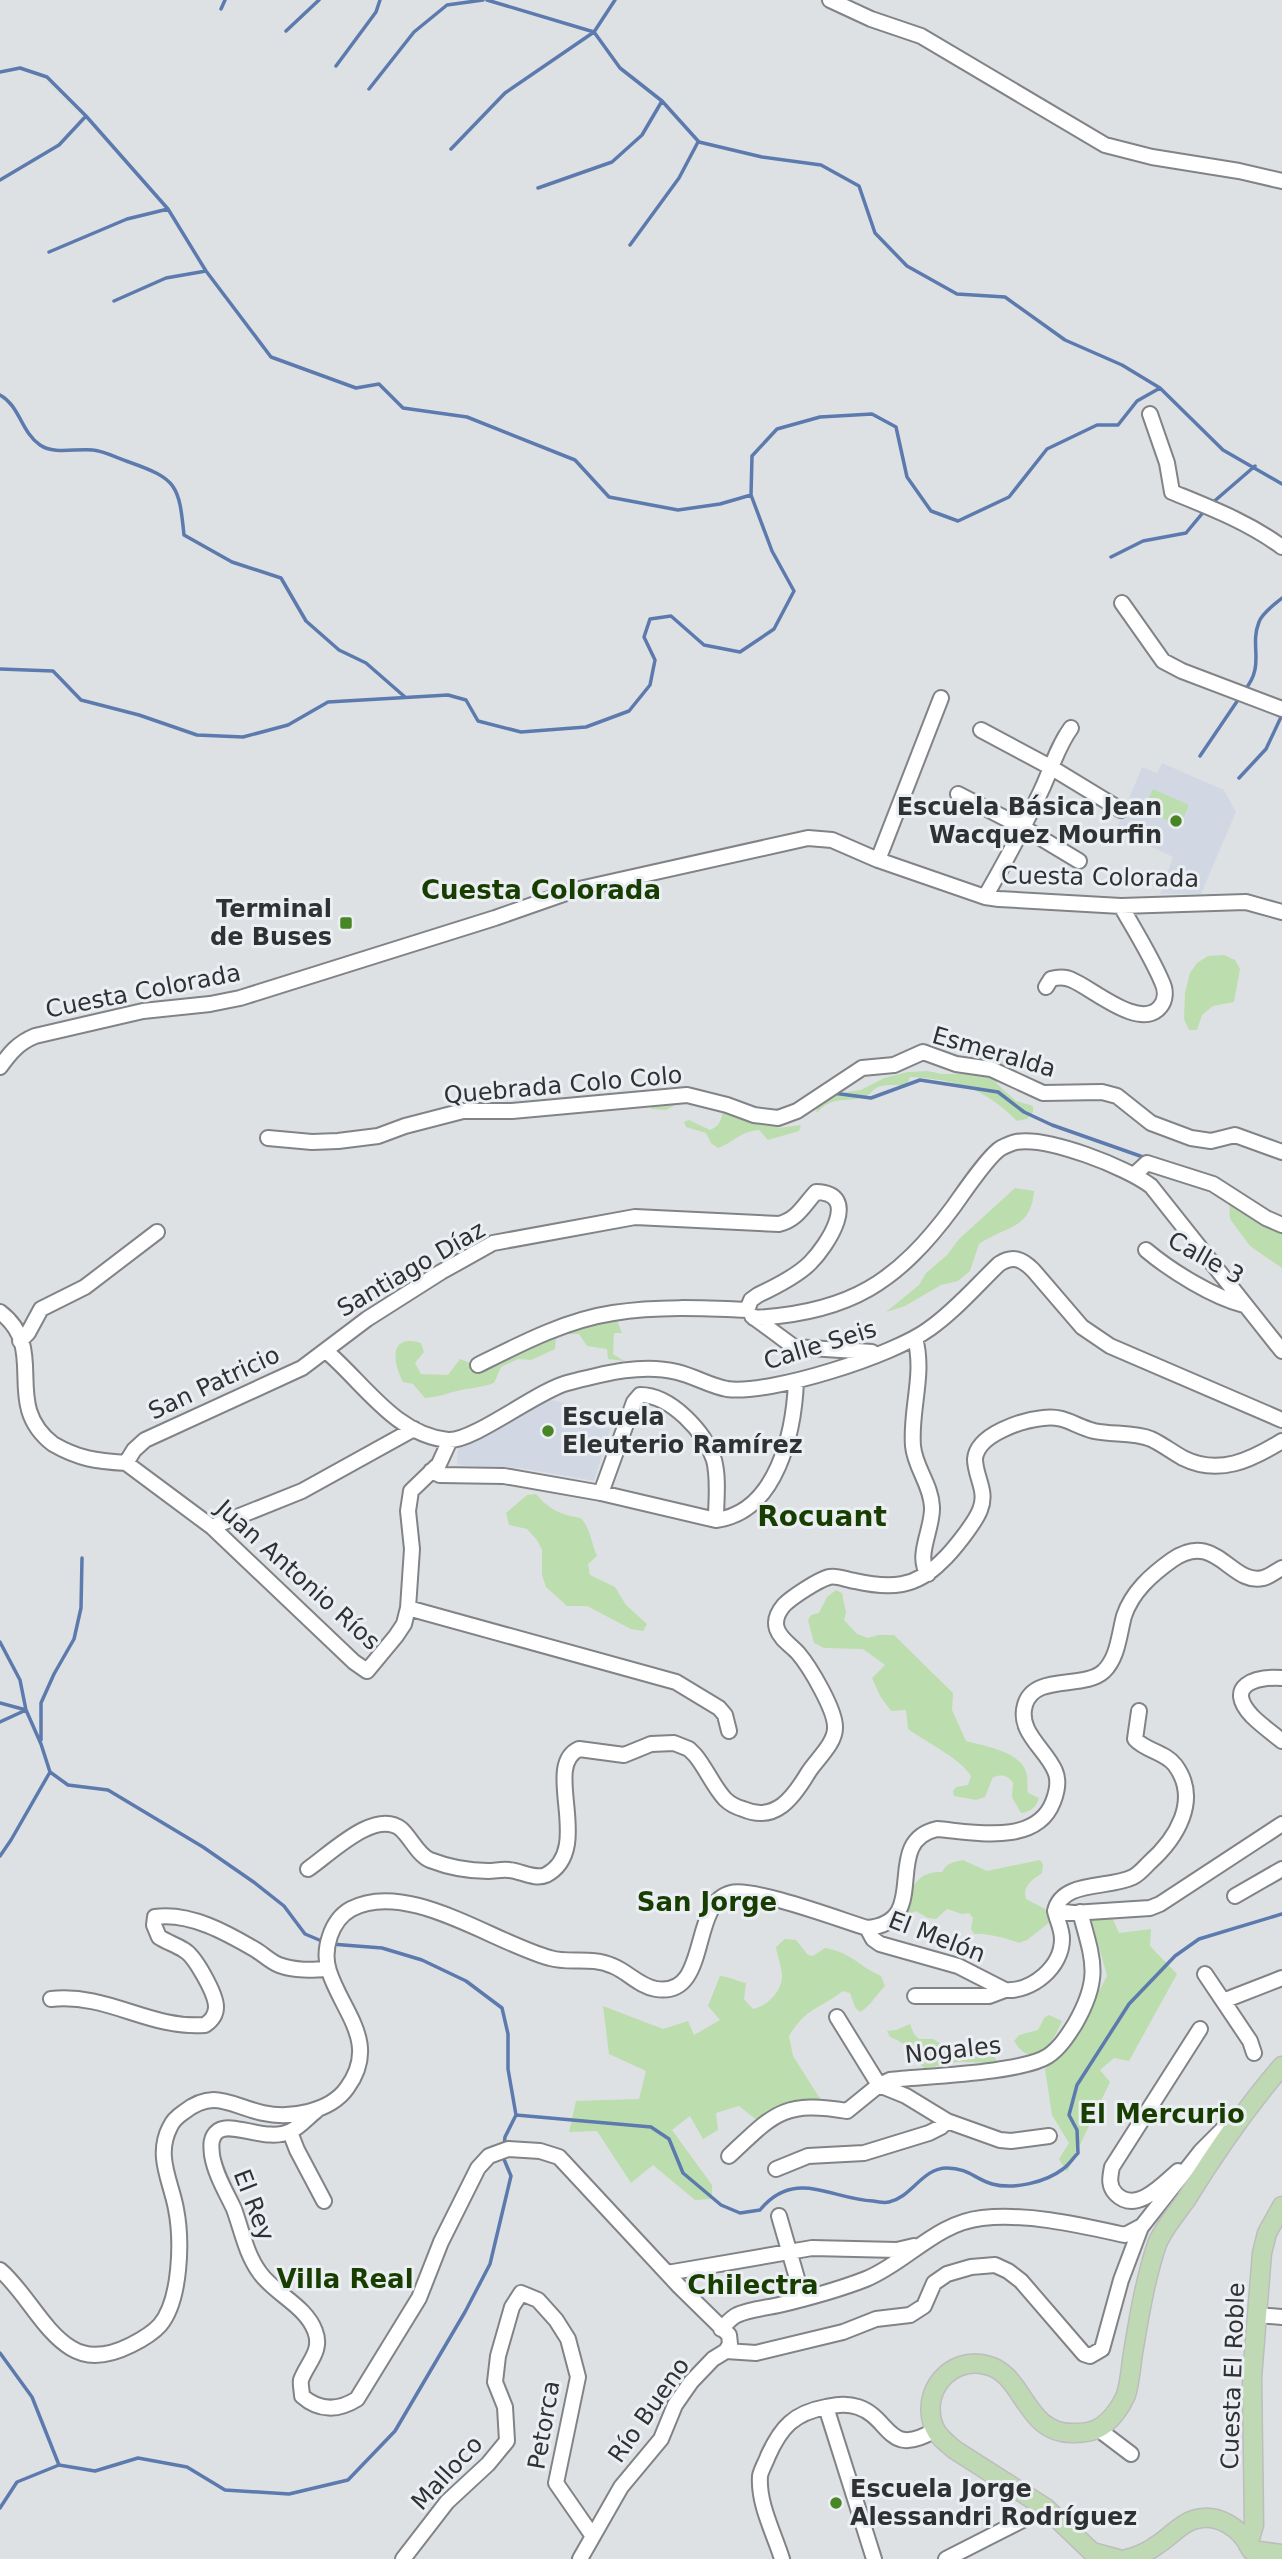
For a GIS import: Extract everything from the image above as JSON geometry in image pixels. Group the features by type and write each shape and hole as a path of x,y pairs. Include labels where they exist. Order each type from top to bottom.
{"main road":[{"path":"1118,2559 1092,2552 1046,2508 955,2450 935,2430 931,2417 935,2386 954,2369 967,2364 982,2364 994,2367 1007,2379 1044,2426 1064,2434 1098,2429 1115,2414 1126,2394 1144,2293 1158,2242 1255,2097 1282,2066"},
{"name":"Cuesta El Roble","path":"1251,2553 1255,2503 1252,2389 1256,2315 1267,2233 1282,2206"},
{"path":"1229,2523 1255,2503"},
{"path":"1127,2559 1158,2545 1193,2520 1211,2518 1229,2523 1251,2553 1282,2554"}],"street":[{"path":"830,0 871,19 921,36 1105,145 1152,157 1282,181"},
{"path":"1150,414 1167,463 1172,492 1241,521 1261,531 1282,547"},
{"path":"1122,603 1163,661 1182,671 1282,709"},
{"path":"878,860 941,698"},
{"path":"985,897 1024,828 1062,740 1071,728"},
{"path":"981,730 1052,768 1121,810"},
{"path":"958,794 1024,828 1079,861"},
{"name":"Cuesta Colorada","path":"0,1067 12,1050 35,1036 143,1011 240,998 575,890 808,838 832,840 878,860 985,897 1058,904 1121,906 1246,902 1282,912"},
{"path":"1046,987 1051,979 1071,979 1124,1009 1149,1014 1158,1010 1165,999 1163,984 1121,906"},
{"name":"Esmeralda","path":"778,1118 797,1111 862,1068 894,1065 923,1052 956,1064 990,1069 1043,1093 1102,1092 1117,1096 1151,1123 1191,1139 1212,1141 1235,1135 1282,1152"},
{"name":"Quebrada Colo Colo","path":"268,1138 338,1141 378,1136 463,1111 512,1111 687,1095 754,1115 778,1118"},
{"path":"478,1365 560,1328 612,1313 682,1308 788,1316 842,1302 900,1269 936,1230 998,1150 1016,1142 1060,1147 1135,1174 1151,1186 1282,1352"},
{"path":"1135,1174 1147,1163 1213,1184 1266,1218 1282,1225"},
{"name":"Santiago Díaz","path":"326,1350 366,1319 440,1272 493,1243 635,1217 779,1224 789,1222 816,1192 827,1192 836,1198 838,1220 810,1263 751,1300 750,1314"},
{"path":"20,1341 28,1333 41,1310 85,1287 157,1232"},
{"name":"Calle 3","path":"1146,1250 1227,1301 1244,1305"},
{"name":"Calle Seis","path":"450,1440 474,1432 565,1383 639,1368 662,1368 728,1389 796,1381 915,1338 931,1328 999,1264 1009,1258 1025,1262 1082,1327 1110,1346 1282,1420"},
{"path":"0,1311 14,1326 20,1341 18,1397 22,1416 36,1434 68,1453 92,1461 126,1463"},
{"path":"750,1314 793,1347 880,1352"},
{"path":"915,1338 920,1356 920,1374 912,1442 914,1458 929,1488 932,1504 932,1521 922,1555 923,1567 928,1574"},
{"path":"326,1350 398,1420 414,1429 450,1440"},
{"name":"San Patricio","path":"126,1463 134,1450 145,1440 302,1368 326,1350"},
{"path":"431,1471 440,1475 504,1476 601,1493 716,1520 725,1519 746,1510 763,1493 775,1474 795,1413 796,1381"},
{"path":"601,1493 634,1402 640,1395 651,1395 676,1410 709,1448 717,1477 716,1520"},
{"path":"309,1869 354,1835 383,1824 400,1828 427,1859 470,1870 510,1870 542,1877 561,1859 568,1842 565,1766 569,1756 579,1749 624,1755 651,1744 674,1743 695,1755 724,1798 732,1805 762,1814 781,1808 795,1794 815,1761 833,1739 836,1726 829,1706 804,1661 778,1631 776,1624 781,1609 826,1577 894,1586 917,1581 928,1574 951,1551 980,1511 984,1492 975,1459 981,1443 1006,1428 1059,1416 1093,1431 1149,1438 1185,1459 1203,1465 1241,1463 1282,1441"},
{"path":"212,1527 302,1491 414,1429"},
{"name":"Juan Antonio Ríos","path":"126,1463 212,1527 354,1662 367,1671 404,1624 408,1608 412,1549 408,1511 411,1491 439,1464 450,1440"},
{"path":"867,1928 878,1927 894,1918 904,1899 911,1845 926,1832 937,1829 1010,1833 1033,1823 1051,1807 1056,1794 1056,1772 1026,1728 1025,1704 1030,1695 1038,1689 1088,1680 1106,1669 1117,1647 1125,1613 1137,1591 1158,1571 1174,1559 1194,1550 1212,1555 1248,1577 1262,1579 1282,1569"},
{"path":"408,1608 676,1682 719,1708 725,1715 729,1731"},
{"path":"1282,1678 1251,1681 1244,1685 1241,1691 1243,1702 1251,1715 1282,1741"},
{"path":"1139,1711 1135,1739 1170,1760 1182,1779 1186,1794 1182,1824 1176,1835 1136,1876 1062,1896 1055,1911 1150,1908 1282,1824"},
{"path":"1235,1896 1282,1868"},
{"name":"El Melón","path":"328,1969 331,1930 342,1915 370,1902 394,1900 417,1904 550,1958 582,1959 611,1965 645,1985 666,1989 678,1985 687,1975 696,1961 711,1911 719,1899 733,1892 758,1894 867,1928 873,1939 880,1944 958,1966 1005,1990 1030,1986 1050,1969 1056,1960 1062,1940 1055,1911"},
{"name":"Nogales","path":"729,2156 762,2124 791,2108 812,2107 846,2111 879,2085 890,2080 1011,2067 1047,2056 1071,2031 1091,1991 1092,1962 1080,1912"},
{"path":"0,2270 61,2341 70,2347 92,2356 112,2353 144,2338 160,2325 170,2308 175,2289 177,2212 163,2160 165,2142 175,2118 206,2099 272,2114 295,2113 330,2104 347,2089 360,2053 359,2036 328,1969 306,1971 279,1965 225,1933 168,1915 155,1917 154,1925 159,1937 186,1951 213,1994 216,2007 212,2020 205,2025 163,2023 109,2004 68,1997 51,1999"},
{"path":"1205,1974 1250,2041 1254,2053"},
{"path":"1223,2001 1282,1978"},
{"path":"915,1996 978,1996 1005,1990"},
{"path":"837,2017 879,2085 906,2096 947,2121 1000,2140 1048,2136"},
{"path":"1200,2029 1112,2167 1112,2190 1121,2199 1139,2201 1176,2173 1255,2097"},
{"path":"321,2107 290,2132 324,2201"},
{"path":"776,2169 808,2156 864,2153 929,2133 947,2121"},
{"name":"El Rey","path":"290,2132 256,2135 227,2128 215,2133 211,2141 214,2165 234,2210 251,2259 262,2276 300,2311 316,2332 317,2347 313,2360 300,2381 302,2396 314,2406 345,2407 357,2399 419,2298 441,2242 478,2168 502,2150 540,2151 559,2157 667,2273"},
{"path":"726,2351 756,2353 824,2338 876,2319 910,2315 924,2306 934,2283 947,2274 971,2267 995,2265 1021,2281 1084,2354 1090,2356 1102,2349 1121,2280 1142,2226 1200,2151"},
{"path":"779,2216 803,2299"},
{"path":"667,2273 721,2329 736,2315 803,2299 865,2279 893,2265 919,2245 961,2223 981,2218 1067,2223 1125,2235 1142,2226"},
{"path":"667,2273 788,2251 834,2247 897,2250 919,2245"},
{"name":"Petorca","path":"521,2293 538,2300 568,2339 578,2377 556,2483 592,2535"},
{"name":"Malloco","path":"403,2559 447,2502 488,2464 507,2441 505,2407 495,2382 498,2356 512,2307 521,2293"},
{"path":"1256,2315 1282,2317"},
{"name":"Río Bueno","path":"580,2559 621,2487 661,2439 675,2405 691,2382 713,2359 726,2351 729,2335 721,2329"},
{"path":"782,2559 762,2496 760,2475 786,2425 795,2417 810,2410 843,2404 859,2407 876,2417 891,2436 906,2440 925,2436 935,2430"},
{"path":"826,2407 874,2559"},
{"path":"1098,2429 1131,2454"},
{"path":"946,2559 1046,2508"}],"shaded area":[{"name":"Escuela Básica Jean Wacquez Mourfin","path":"1162,763 1224,790 1236,812 1201,894 1160,894 1173,857 1116,830 1142,767 1157,773"},
{"name":"Escuela Eleuterio Ramírez","path":"549,1399 614,1417 594,1481 520,1468 457,1465 458,1446"}],"green space":[{"path":"1153,789 1189,805 1180,826 1144,810"},
{"path":"1224,955 1235,960 1240,969 1234,1002 1213,1006 1202,1015 1197,1030 1189,1030 1184,1019 1185,993 1190,973 1197,963 1208,956"},
{"path":"996,1056 1006,1064 996,1083 1016,1101 1033,1106 1033,1112 1027,1119 1017,1121 1005,1109 968,1087 941,1080 910,1077 907,1086 881,1086 864,1097 828,1104 816,1113 818,1103 833,1094 861,1090 884,1078 908,1072 961,1074 976,1058"},
{"path":"697,1088 760,1113 779,1128 801,1125 799,1131 768,1140 759,1130 752,1131 718,1148 711,1143 706,1133 686,1127 684,1122 689,1120 710,1130 720,1122 723,1109 683,1101 666,1110 652,1109 645,1100"},
{"path":"1015,1188 1034,1191 1028,1213 1015,1225 979,1244 970,1271 958,1281 941,1285 905,1306 886,1312 919,1285 926,1273 947,1255 959,1239"},
{"path":"1229,1198 1282,1225 1282,1268 1250,1246 1230,1219"},
{"path":"651,1311 643,1318 620,1315"},
{"path":"619,1315 618,1323 622,1333 614,1333 613,1354 624,1361 608,1359 607,1349 587,1346 579,1334 563,1334 556,1339 555,1349 531,1360 518,1359 501,1367 494,1383 425,1398 413,1384 403,1382 397,1366 396,1352 403,1342 421,1343 424,1352 415,1363 421,1374 448,1375 460,1359 477,1366 559,1323"},
{"path":"536,1494 556,1511 581,1518 597,1556 588,1564 590,1575 615,1587 626,1605 647,1624 643,1631 631,1629 587,1606 567,1606 546,1587 542,1575 542,1550 537,1540 527,1529 509,1525 506,1513 527,1495"},
{"path":"836,1590 842,1593 846,1613 844,1620 857,1634 868,1638 894,1635 953,1693 952,1710 966,1741 1002,1751 1019,1761 1027,1776 1028,1793 1039,1798 1033,1809 1021,1813 1012,1797 1013,1783 1002,1775 993,1777 985,1797 976,1800 954,1796 956,1787 968,1785 971,1776 951,1757 908,1729 906,1710 891,1711 872,1678 885,1665 863,1649 824,1648 814,1643 808,1620 811,1615 819,1613 827,1597"},
{"path":"963,1860 987,1871 1040,1860 1043,1864 1042,1873 1029,1884 1025,1894 1026,1899 1045,1909 1050,1922 1019,1943 990,1935 974,1934 971,1929 973,1918 969,1913 962,1914 947,1909 936,1919 916,1911 904,1916 911,1892 919,1880 925,1875 942,1872 951,1863"},
{"path":"1110,1912 1119,1933 1151,1929 1150,1946 1177,1974 1129,2061 1114,2058 1100,2070 1110,2082 1067,2172 1059,2159 1069,2143 1052,2115 1045,2069 1069,2047 1107,1976 1090,1914"},
{"path":"785,1939 796,1940 808,1955 813,1956 825,1948 841,1953 881,1976 885,1986 860,2012 850,1993 843,1991 807,2014 789,2036 793,2056 821,2100 792,2104 758,2121 739,2106 716,2113 718,2130 703,2139 690,2116 672,2130 712,2185 712,2199 695,2200 653,2165 631,2183 597,2131 569,2132 576,2101 639,2099 646,2071 609,2054 603,2006 663,2029 688,2021 694,2035 720,2020 708,2006 720,1976 746,1983 744,1999 753,2009 773,1997 782,1976 776,1947"},
{"path":"1049,2015 1062,2021 1054,2038 1036,2055 1021,2050 1014,2041 1019,2035 1038,2030 1044,2018"},
{"path":"910,2024 919,2039 933,2039 940,2043 942,2053 965,2047 975,2053 993,2055 997,2061 957,2062 924,2068 907,2047 890,2037 887,2031"}],"waterway":[{"path":"221,9 225,0"},
{"path":"286,31 319,0"},
{"path":"336,66 376,12 380,0"},
{"path":"369,89 414,32 447,5 483,0"},
{"path":"487,0 594,32 620,68 662,101 699,142 762,157 821,165 859,186 875,233 907,266 957,294 1005,297 1065,340 1122,365 1160,388 1223,450 1282,484"},
{"path":"451,149 505,93 594,32 615,0"},
{"path":"0,72 20,68 47,77 86,116 168,209 206,271 271,357 356,388 379,384 403,408 467,417 575,460 609,497 678,510 720,504 751,495"},
{"path":"538,188 612,162 642,135 662,101"},
{"path":"0,180 59,145 86,116"},
{"path":"630,245 679,178 698,142"},
{"path":"49,252 127,219 168,209"},
{"path":"114,301 166,278 206,271"},
{"path":"0,669 53,671 81,700 139,715 197,735 243,737 288,725 328,702 448,695 466,700 478,721 521,732 586,727 629,711 650,685 655,660 644,637 650,619 671,616 704,645 740,652 774,629 794,591 772,551 751,495 752,456 777,429 820,417 872,414 896,427 907,477 931,511 958,521 1009,497 1047,449 1097,425 1118,425 1137,401 1160,388"},
{"path":"0,395 12,406 40,445 52,450 102,452 166,479 177,494 184,535 232,562 281,578 306,621 339,650 366,663 405,697"},
{"path":"1211,504 1255,466"},
{"path":"1111,557 1143,541 1186,533 1206,509"},
{"path":"1244,691 1251,682 1256,664 1256,631 1259,622 1282,598"},
{"path":"1200,756 1240,697"},
{"path":"1239,778 1266,749 1282,715"},
{"name":"Quebrada Colo Colo","path":"833,1093 871,1098 920,1080 998,1092 1024,1112 1052,1125 1143,1157"},
{"path":"41,1740 41,1703 74,1639 81,1608 82,1558"},
{"path":"0,1642 20,1680 26,1710 0,1722"},
{"path":"0,1703 26,1710 50,1772 68,1785 108,1790 203,1847 284,1906 305,1934 324,1942"},
{"path":"0,1856 50,1772"},
{"path":"516,2115 651,2127 669,2139 683,2173 721,2205 740,2213 760,2210 773,2197 800,2188 889,2202 904,2195 924,2177 938,2169 947,2168 954,2168 1001,2186 1029,2184 1056,2174 1078,2153 1077,2130 1069,2115 1077,2085 1129,2004 1175,1956 1199,1939 1282,1914"},
{"path":"331,1944 382,1948 422,1960 466,1981 502,2008 508,2034 508,2069 516,2115 505,2137 504,2146"},
{"path":"0,2353 32,2397 59,2465 95,2471 138,2458 187,2467 225,2490 289,2494 348,2480 395,2431 490,2264 511,2176 503,2157"},
{"path":"0,2508 17,2482 59,2465"}],"place":[{"name":"Escuela Básica Jean Wacquez Mourfin","path":"1176,821"},
{"name":"Terminal de Buses","path":"346,923"},
{"name":"Escuela Eleuterio Ramírez","path":"548,1431"},
{"name":"Escuela Jorge Alessandri Rodríguez","path":"836,2503"}],"district":[{"name":"Cuesta Colorada","path":"541,890"},
{"name":"Rocuant","path":"822,1516"},
{"name":"San Jorge","path":"707,1902"},
{"name":"El Mercurio","path":"1162,2114"},
{"name":"Villa Real","path":"345,2279"},
{"name":"Chilectra","path":"753,2285"}]}
